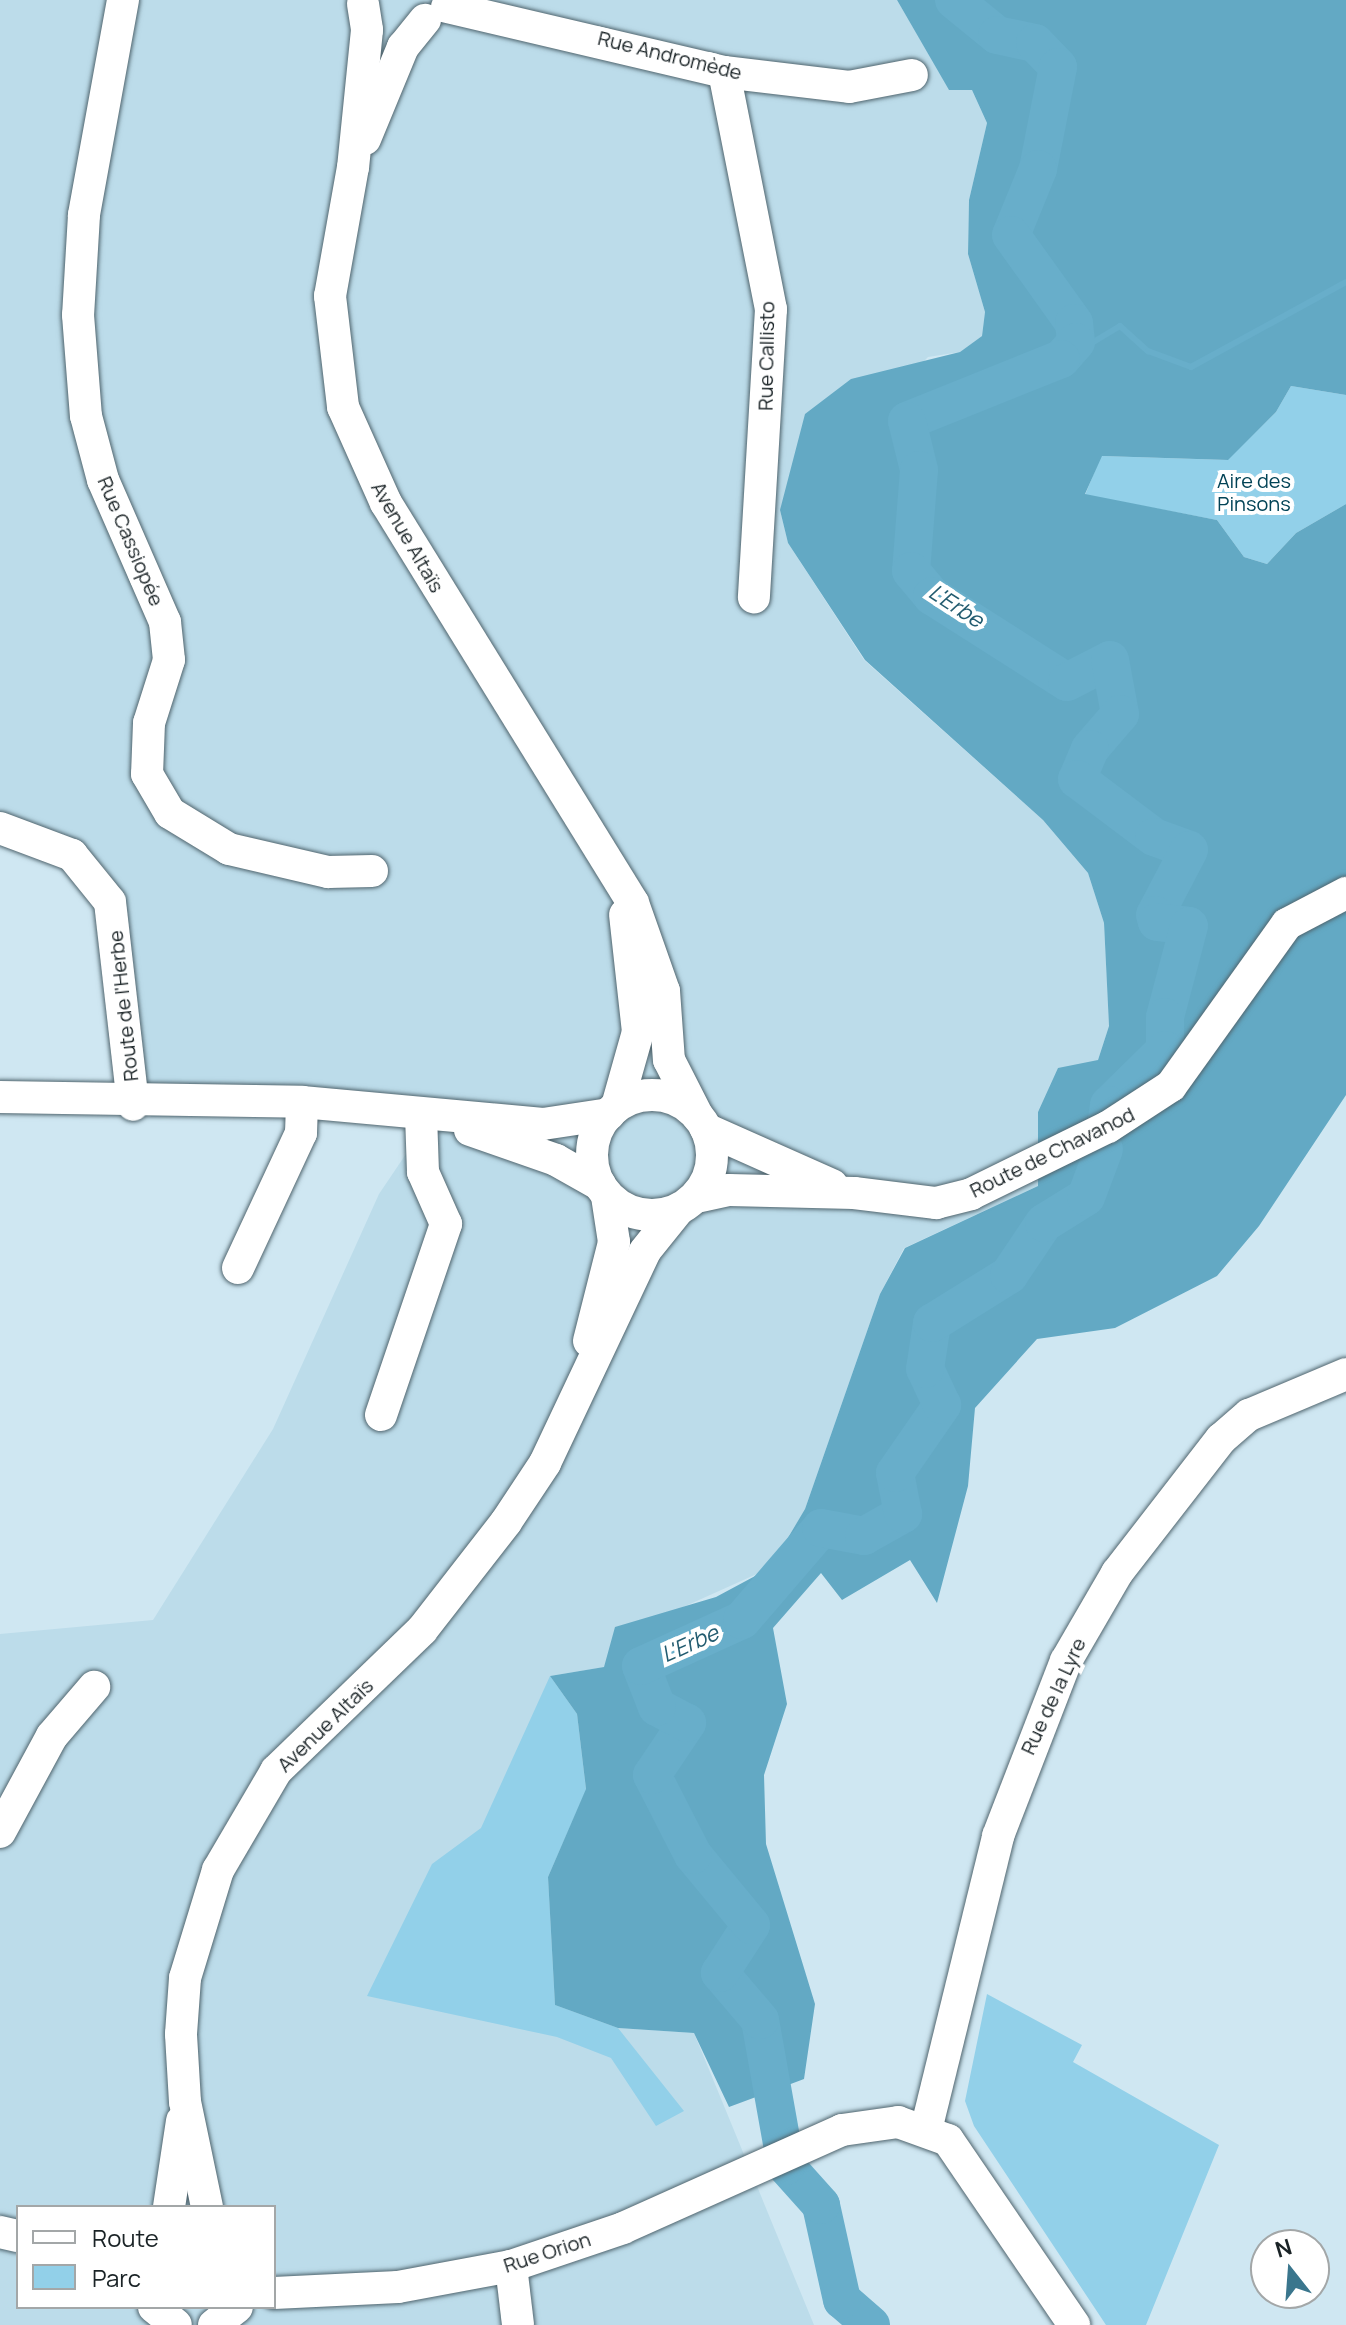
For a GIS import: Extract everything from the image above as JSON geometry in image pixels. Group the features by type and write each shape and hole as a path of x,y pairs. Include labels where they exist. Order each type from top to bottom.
{"street":[{"name":"Rue Cassiopée","path":"123,0 84,215 78,315 86,416 103,480 165,622 169,660 149,723 147,774 170,813 229,849 328,872 372,871"},
{"name":"Rue Andromède","path":"529,0 571,31"},
{"name":"Rue Andromède","path":"362,2 381,17 442,9 571,31 724,72 849,87 912,75"},
{"name":"Avenue Altaïs","path":"362,2 367,30 353,167 330,296 332,354 360,454 610,870 656,953 669,1060 702,1122"},
{"name":"Avenue Altaïs","path":"353,167 403,47 442,9"},
{"name":"Rue Callisto","path":"724,72 771,309 754,597"},
{"name":"Route de l'Herbe","path":"0,828 72,855 110,902 133,1105"},
{"name":"Avenue Altaïs","path":"610,870 632,945 638,1032 613,1110"},
{"name":"Route de Chavanod","path":"687,1203 729,1190 854,1193 936,1203 971,1194 1144,1106 1171,1086 1287,924 1346,893"},
{"path":"0,1097 133,1105 302,1102 543,1124 613,1110 659,1095 702,1122 712,1164 687,1203 640,1214 556,1160 431,1116"},
{"path":"238,1268 301,1133 302,1102"},
{"path":"604,1190 592,1148 613,1110"},
{"path":"381,1415 446,1224 423,1172 431,1116"},
{"name":"Route de Chavanod","path":"702,1122 854,1193"},
{"name":"Avenue Altaïs","path":"578,1395 614,1242 604,1190"},
{"name":"Avenue Altaïs","path":"169,2205 185,2102 185,1978 197,1927 240,1825 276,1771 464,1580 545,1463 645,1251 687,1203"},
{"name":"Rue de la Lyre","path":"927,2126 998,1836 1066,1661 1117,1573 1221,1439 1266,1406 1346,1374"},
{"path":"0,1832 52,1736 94,1687"},
{"name":"Avenue Altaïs","path":"185,2102 207,2205"},
{"name":"Rue Orion","path":"276,2293 343,2287 398,2287 511,2266 872,2121 927,2126"},
{"path":"927,2126 948,2140 1074,2325"},
{"path":"511,2266 518,2325"},
{"name":"Rue Orion","path":"276,2269 343,2287"}],"shaded area":[{"path":"0,0 897,0 949,89 972,90 987,123 969,200 968,254 985,312 982,336 960,352 928,357 780,510 788,543 864,660 1043,820 1088,873 1104,923 1109,1026 1098,1060 1038,1111 1038,1186 904,1248 880,1294 805,1509 770,1568 670,1613 605,1667 550,1676 577,1714 618,2028 694,2033 814,2325 0,2325 0,1634 153,1620 273,1429 379,1194 408,1151 408,1127 276,1115 151,1117 125,910 109,873 84,846 0,817"},
{"path":"897,0 1346,0 1346,395 1291,386 1276,412 1228,460 1102,456 1085,494 1217,520 1244,557 1267,564 1296,533 1346,504 1346,1095 1259,1226 1217,1276 1115,1328 1037,1339 975,1408 968,1486 937,1603 910,1560 842,1600 821,1573 773,1628 787,1704 764,1775 766,1844 815,2004 804,2079 729,2107 694,2033 618,2028 555,2005 548,1877 586,1789 577,1714 550,1676 604,1667 615,1627 716,1597 770,1568 805,1509 880,1294 905,1248 1038,1186 1038,1112 1058,1068 1098,1060 1109,1026 1104,923 1088,873 1043,820 865,660 788,543 780,510 805,414 851,379 960,352 982,336 985,312 968,254 969,200 987,123 972,90 949,90"}],"green space":[{"name":"Aire des Pinsons","path":"1291,386 1346,395 1346,504 1296,533 1267,564 1244,557 1217,520 1085,495 1101,456 1227,460 1276,412"},
{"path":"550,1676 577,1714 586,1790 548,1877 555,2005 618,2028 684,2111 656,2126 611,2058 557,2037 367,1996 432,1864 481,1828"},
{"path":"987,1994 1082,2045 1073,2062 1219,2145 1146,2325 1106,2325 974,2126 965,2101"}],"waterway":[{"name":"L'Erbe","path":"954,0 997,35 1035,43 1058,67 1038,169 1011,235 1074,323 1076,342 1061,359 907,421 919,470 911,571 932,596 1067,682 1110,660 1120,714 1090,749 1077,779 1154,837 1189,850 1155,915 1157,922 1189,926 1165,1017 1165,1050 1109,1105 1107,1120"},
{"path":"1076,342 1090,344 1120,326 1148,351 1191,367 1346,282"},
{"name":"L'Erbe","path":"871,2325 842,2300 821,2205 786,2166 760,2020 720,1973 751,1925 693,1855 652,1775 687,1723 657,1707 641,1666 742,1620 821,1528 864,1536 903,1514 895,1473 942,1405 925,1369 932,1323 1009,1275 1044,1223 1086,1197 1104,1149"}]}
